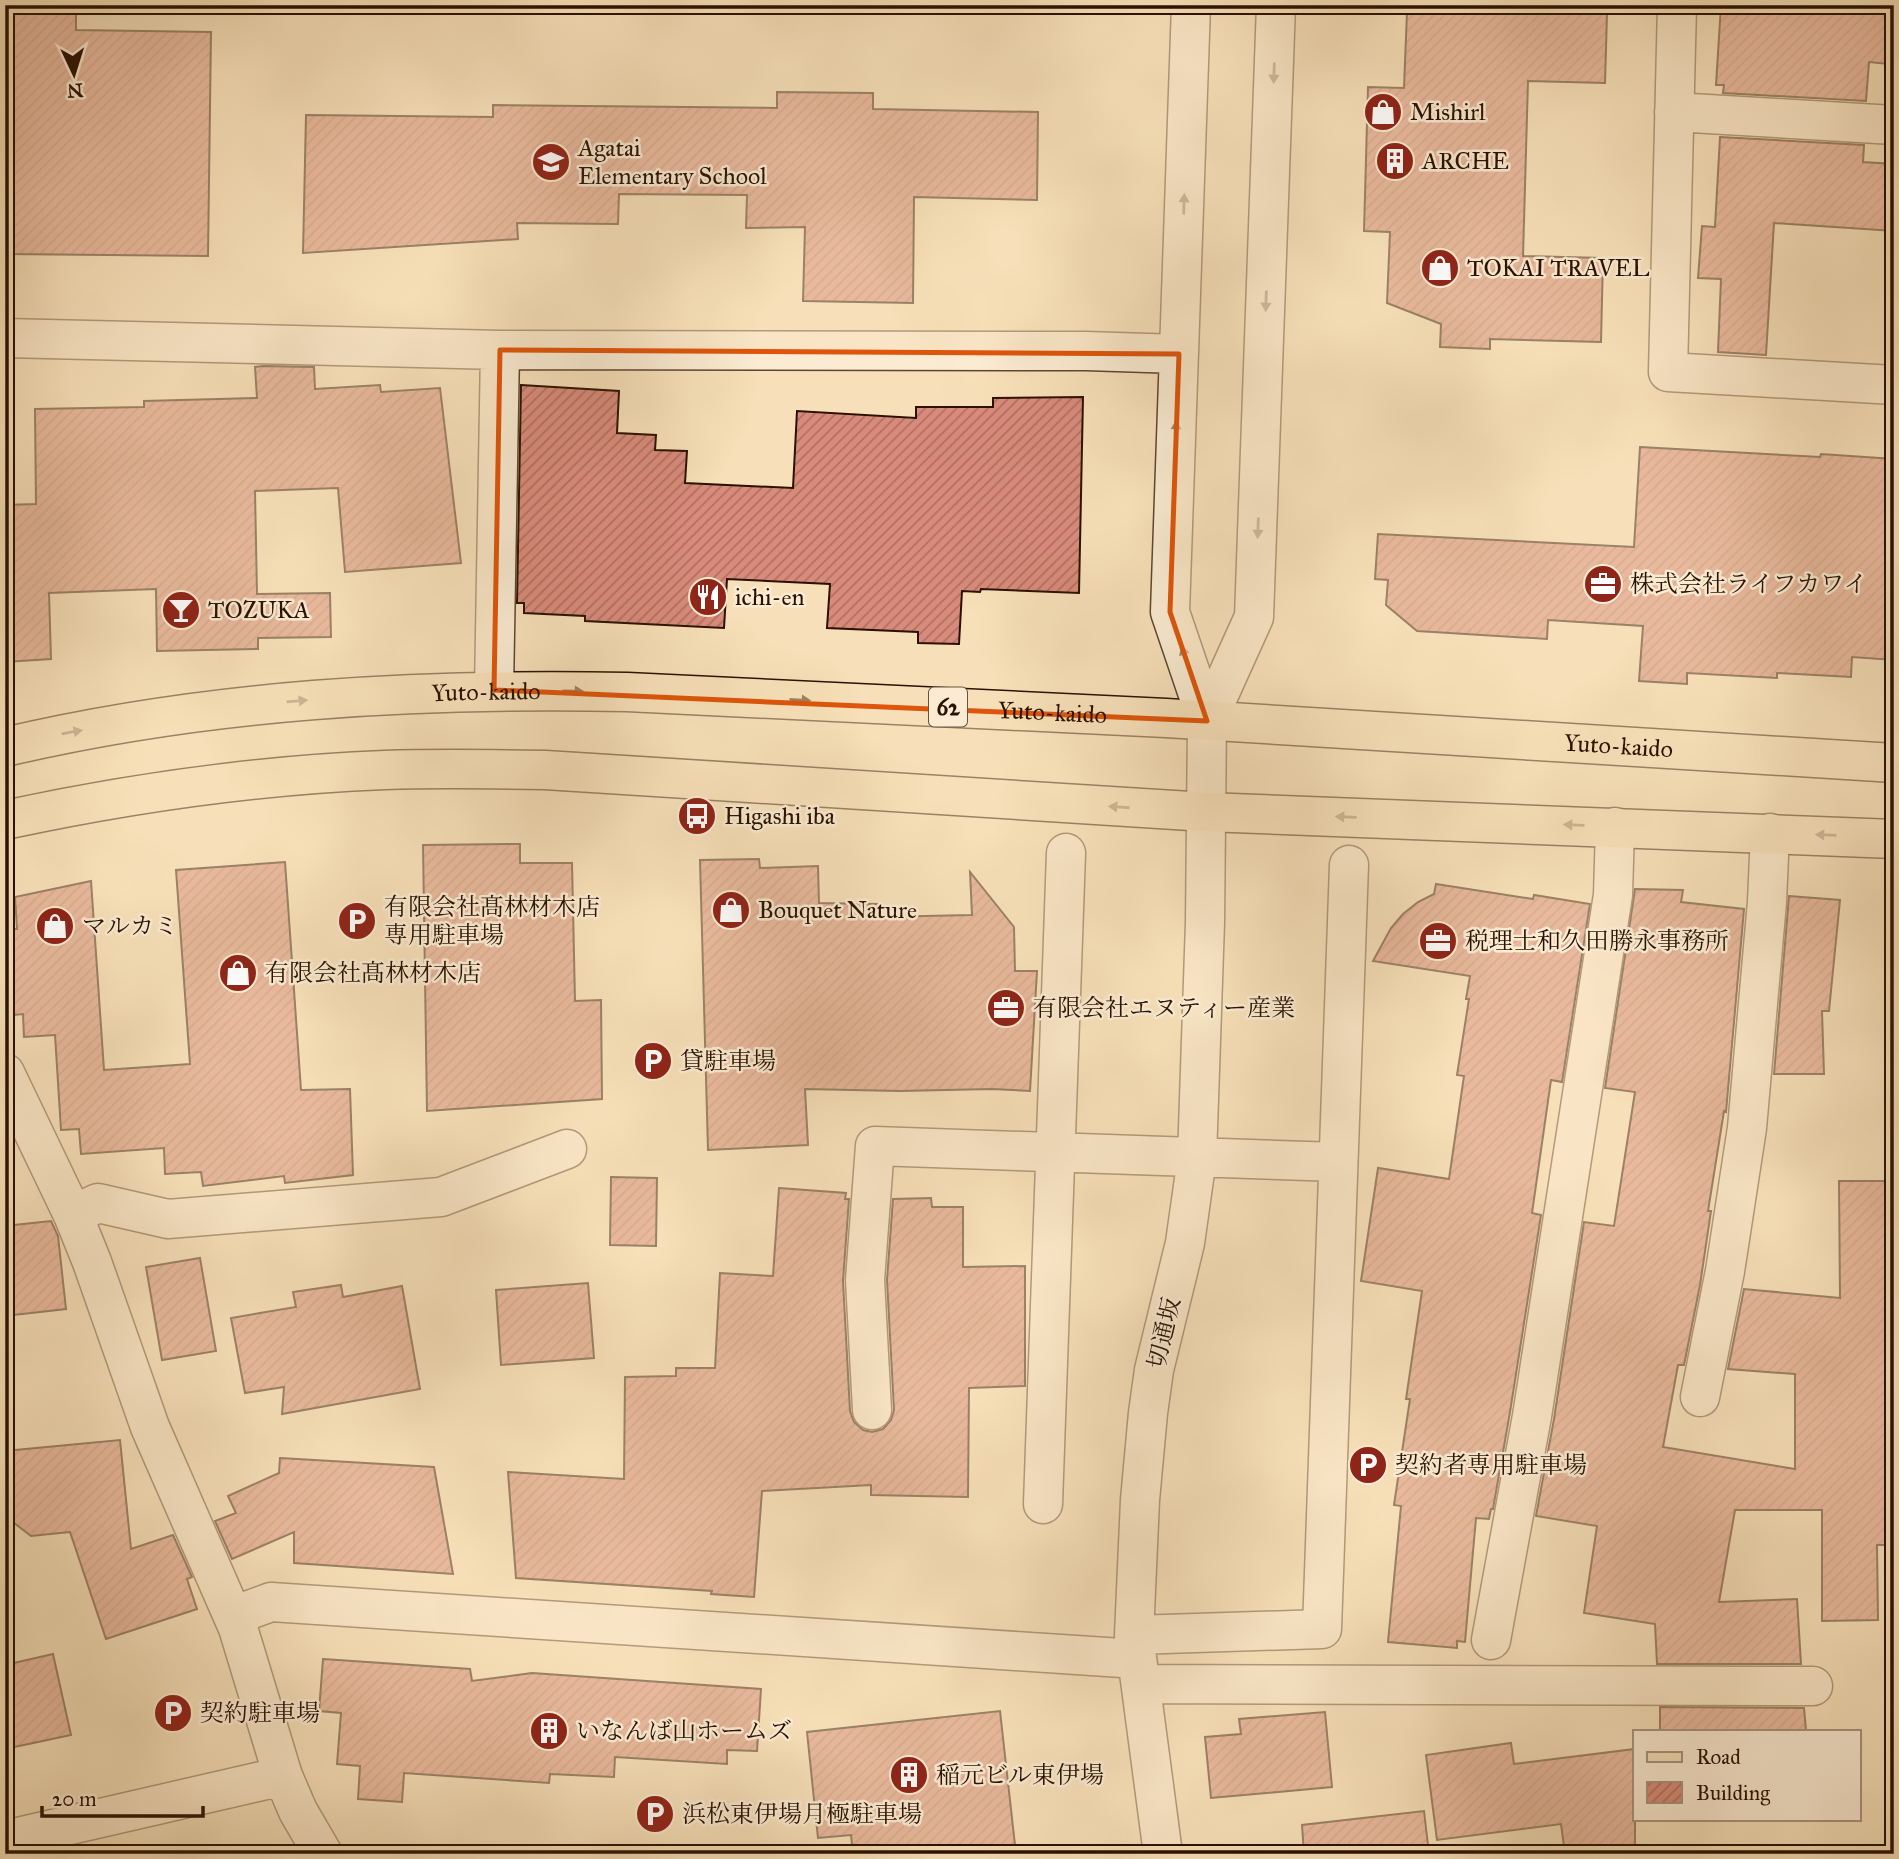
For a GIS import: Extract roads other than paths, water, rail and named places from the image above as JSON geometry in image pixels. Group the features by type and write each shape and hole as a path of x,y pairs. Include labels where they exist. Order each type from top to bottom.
{"main road":[{"name":"Yuto-kaido","path":"5,747 60,734 220,709 369,695 495,690 640,692 1207,720 1894,763"},
{"path":"5,820 107,799 231,782 353,771 467,769 545,770 1206,812 1894,839"}],"street":[{"path":"1191,5 1170,612 1207,720"},
{"path":"1207,720 1254,617 1276,5"},
{"path":"1677,5 1668,372 1894,386"},
{"path":"1674,112 1894,125"},
{"path":"5,338 500,350 1086,351 1179,354"},
{"path":"495,690 500,350"},
{"name":"切通坂","path":"1163,1854 1137,1659 1140,1500 1148,1413 1159,1349 1185,1243 1197,1158 1207,720"},
{"path":"1491,1640 1532,1416 1611,909 1615,827"},
{"path":"1700,1397 1725,1271 1747,1129 1767,901 1770,833"},
{"path":"1043,1504 1066,853"},
{"path":"1137,1659 1322,1629 1349,865"},
{"path":"5,1073 72,1215 101,1286 158,1444 233,1616 283,1776 298,1811 323,1854"},
{"path":"872,1410 865,1280 875,1146 1338,1163"},
{"path":"72,1215 98,1203 168,1219 441,1197 567,1149"},
{"path":"233,1616 271,1602 1137,1659 1813,1686"},
{"path":"5,1840 283,1776"}],"place":[{"name":"Mishirl","path":"1383,112"},
{"name":"ARCHE","path":"1395,161"},
{"name":"Agatai Elementary School","path":"551,162"},
{"name":"TOKAI TRAVEL","path":"1440,268"},
{"name":"株式会社ライフカワイ","path":"1603,584"},
{"name":"ichi-en","path":"708,597"},
{"name":"TOZUKA","path":"181,610"},
{"name":"Higashi iba","path":"697,816"},
{"name":"Bouquet Nature","path":"731,910"},
{"name":"有限会社髙林材木店 専用駐車場","path":"357,921"},
{"name":"マルカミ","path":"55,926"},
{"name":"税理士和久田勝永事務所","path":"1438,941"},
{"name":"有限会社髙林材木店","path":"238,973"},
{"name":"有限会社エヌティー産業","path":"1006,1008"},
{"name":"貸駐車場","path":"653,1061"},
{"name":"契約者専用駐車場","path":"1368,1465"},
{"name":"契約駐車場","path":"173,1713"},
{"name":"いなんば山ホームズ","path":"549,1731"},
{"name":"稲元ビル東伊場","path":"909,1775"},
{"name":"浜松東伊場月極駐車場","path":"655,1814"}]}
